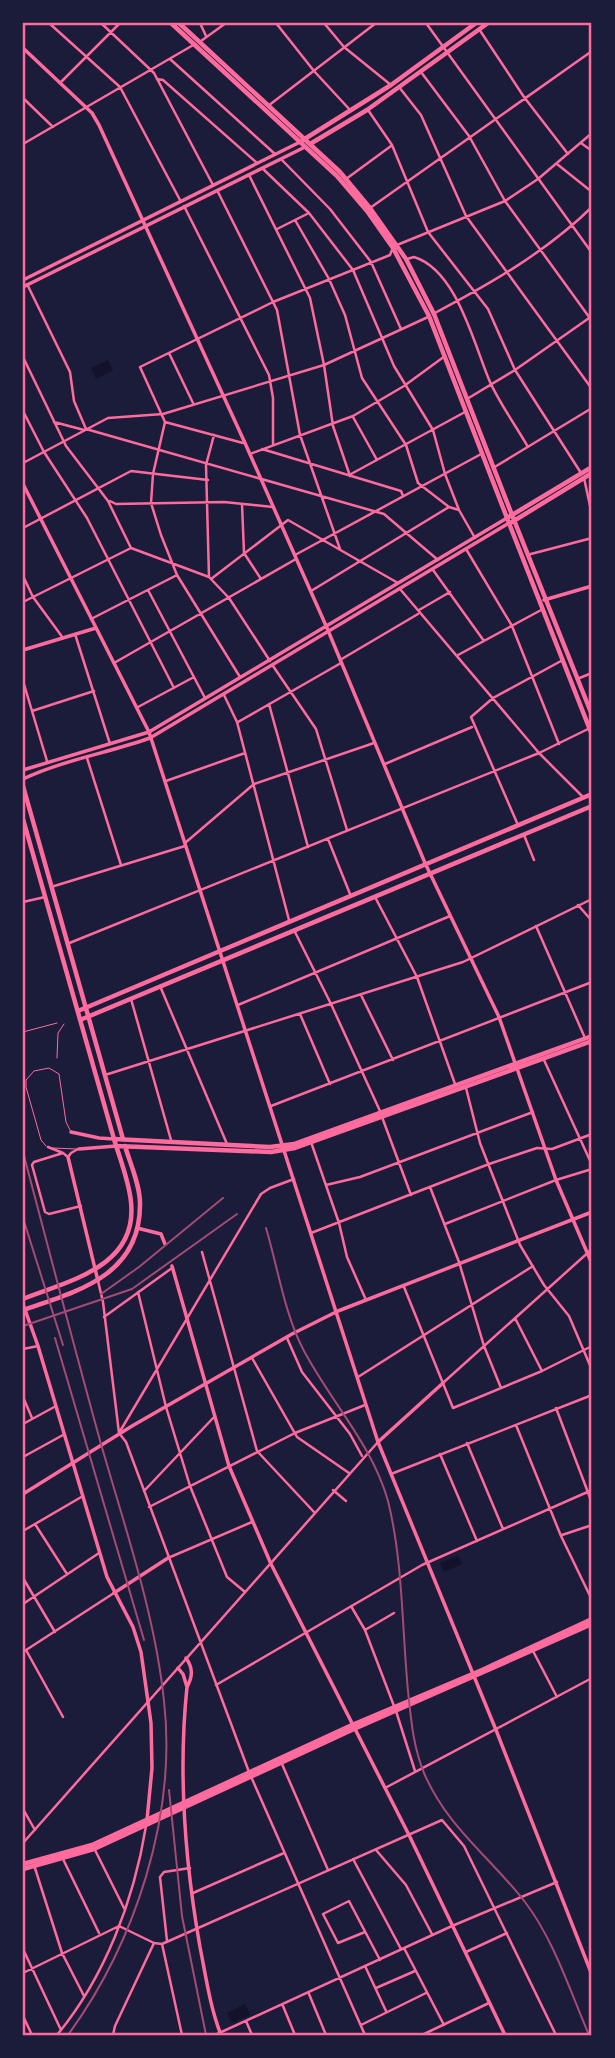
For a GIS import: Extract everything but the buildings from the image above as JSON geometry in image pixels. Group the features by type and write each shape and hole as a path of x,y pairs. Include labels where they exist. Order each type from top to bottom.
{"main road":[{"path":"171,23 268,106 302,141"},
{"path":"179,23 197,43 346,179 370,208 395,247 432,315 482,453 521,538 561,660 592,735"},
{"path":"302,141 391,85 475,23"},
{"path":"308,146 367,110 488,23"},
{"path":"308,146 350,191 406,260 467,399 543,601 592,715"},
{"path":"521,538 522,521 592,467"},
{"path":"511,519 582,476 592,473"},
{"path":"511,519 537,507"},
{"path":"23,786 140,1202 134,1242 127,1255 114,1269 98,1281 72,1293 23,1308"},
{"path":"78,1011 592,794"},
{"path":"80,1020 592,806"},
{"path":"23,819 131,1203 131,1219 125,1237 113,1256 95,1270 23,1299"},
{"path":"116,1146 124,1142 171,1141 283,1148 465,1087 585,1038 592,1038"},
{"path":"114,1139 248,1151 283,1148 311,1142 455,1086 543,1059 592,1038"},
{"path":"473,1675 533,1651 592,1622"},
{"path":"23,1867 93,1847 395,1708 592,1622"}],"street":[{"path":"49,23 120,87 181,201"},
{"path":"101,23 151,70 213,185"},
{"path":"60,83 120,23"},
{"path":"200,23 206,36"},
{"path":"23,145 197,43 226,23"},
{"path":"276,23 314,71 351,111"},
{"path":"324,23 344,47 391,85"},
{"path":"268,106 376,23"},
{"path":"426,23 592,253"},
{"path":"479,29 524,97 568,154"},
{"path":"23,48 87,108 99,125 199,338 328,630 425,863 499,1017 556,1180 592,1264"},
{"path":"370,208 592,51"},
{"path":"170,59 275,154"},
{"path":"421,72 469,136 505,201 591,318 467,399"},
{"path":"157,79 163,80 257,163"},
{"path":"399,87 421,115 466,216 592,389"},
{"path":"23,98 53,127"},
{"path":"367,110 392,145 428,232 488,309 515,370 582,476 592,515"},
{"path":"240,679 177,575 151,503 153,474 165,422 140,367 272,302 390,255 395,247 505,201 557,164 592,133"},
{"path":"23,280 302,141"},
{"path":"581,143 592,151"},
{"path":"346,179 392,145"},
{"path":"85,430 74,401 70,372 25,286 308,146"},
{"path":"281,159 330,209 371,262 401,329"},
{"path":"557,164 592,192"},
{"path":"262,168 309,213 353,270 404,386 433,430 458,510 475,538"},
{"path":"249,174 306,289 324,365 333,423 350,475"},
{"path":"217,190 277,310 300,435 340,549"},
{"path":"184,206 270,380 273,398 273,444"},
{"path":"23,463 112,417 163,414 324,365 432,315 509,272 573,226 592,207"},
{"path":"276,229 309,213"},
{"path":"295,220 329,279 345,315 362,378 406,444 421,486 449,507 458,510"},
{"path":"406,260 414,257 425,261 458,301 491,384 528,447"},
{"path":"169,353 194,404"},
{"path":"23,356 64,441 108,501 131,548"},
{"path":"250,454 353,416 404,386 445,356"},
{"path":"23,372 28,369"},
{"path":"493,468 592,408"},
{"path":"23,411 44,452 76,500 174,688"},
{"path":"350,475 467,411"},
{"path":"353,416 377,460"},
{"path":"54,422 390,517 438,560"},
{"path":"165,422 245,443"},
{"path":"210,578 206,465 214,435"},
{"path":"262,449 401,491 403,496"},
{"path":"114,663 229,598 324,539 482,453"},
{"path":"23,527 131,471 208,481"},
{"path":"23,484 149,735 338,1311 378,1442 590,1964 592,1975"},
{"path":"108,501 116,504 208,502 273,507"},
{"path":"242,504 244,552 261,579"},
{"path":"311,592 449,507"},
{"path":"400,587 438,560 511,519"},
{"path":"23,779 48,768 87,758 149,735 273,666 328,630 467,549 511,519"},
{"path":"210,578 281,523 291,520 324,539 400,587 539,753 583,797"},
{"path":"527,555 592,538"},
{"path":"23,602 131,548 210,578 229,598 270,661"},
{"path":"467,549 512,626 559,744"},
{"path":"433,570 484,641"},
{"path":"91,619 177,575"},
{"path":"23,576 33,597 63,638"},
{"path":"543,601 592,586"},
{"path":"148,590 205,699"},
{"path":"237,722 450,592"},
{"path":"458,655 543,610"},
{"path":"23,650 96,628"},
{"path":"23,770 149,735 205,699 328,630"},
{"path":"75,634 111,745"},
{"path":"517,825 471,717 493,698 561,660"},
{"path":"273,666 316,729 347,831"},
{"path":"577,679 592,673"},
{"path":"137,708 194,677"},
{"path":"23,681 47,762"},
{"path":"32,711 94,691"},
{"path":"224,695 237,722 290,922"},
{"path":"270,704 308,847"},
{"path":"385,764 473,726"},
{"path":"67,944 539,753 589,728"},
{"path":"51,887 186,844 254,784 376,742"},
{"path":"165,781 245,753"},
{"path":"87,758 121,866"},
{"path":"524,835 534,860"},
{"path":"328,839 350,895"},
{"path":"23,902 45,897"},
{"path":"375,897 417,976 455,1086"},
{"path":"105,1075 247,1032 470,958 592,898"},
{"path":"578,905 592,921"},
{"path":"238,1005 450,916"},
{"path":"536,926 585,1038"},
{"path":"294,930 381,1115 411,1195"},
{"path":"271,1106 592,982"},
{"path":"160,986 227,1144"},
{"path":"361,995 393,1060"},
{"path":"131,999 171,1141"},
{"path":"300,1014 330,1084"},
{"path":"445,1224 592,1167 543,1059"},
{"path":"465,1087 477,1132 518,1240 548,1289 569,1316 592,1370"},
{"path":"326,1185 360,1177 533,1112"},
{"path":"71,1132 114,1139"},
{"path":"312,1233 489,1164 537,1148 552,1149 592,1133"},
{"path":"311,1142 339,1223 347,1257 366,1300"},
{"path":"68,1157 79,1149 116,1146"},
{"path":"48,1147 68,1157 81,1206 98,1281 119,1433 126,1442 250,1774 365,2035"},
{"path":"63,1153 32,1165 45,1212 49,1214 81,1206"},
{"path":"119,1433 261,1194 294,1179"},
{"path":"430,1188 459,1262 484,1346 501,1388"},
{"path":"23,1494 119,1433 292,1334 338,1311 592,1212"},
{"path":"137,1228 160,1234 165,1244"},
{"path":"23,1843 363,1457 592,1248"},
{"path":"202,1252 257,1451 314,1512"},
{"path":"358,1377 533,1266"},
{"path":"104,1317 172,1267 229,1466 271,1564 409,1835 505,2035"},
{"path":"403,1286 453,1408 542,1371 592,1346"},
{"path":"138,1292 166,1407 190,1486 227,1577 245,1592"},
{"path":"23,1308 38,1346 99,1553 141,1652 149,1702 152,1768 147,1822 138,1870 119,1926 85,1997 57,2035"},
{"path":"514,1318 542,1371"},
{"path":"287,1338 302,1372 350,1434 363,1457"},
{"path":"23,1349 38,1346"},
{"path":"252,1359 298,1437 349,1473"},
{"path":"391,1474 592,1395"},
{"path":"23,1397 32,1418"},
{"path":"149,1507 295,1433 365,1405"},
{"path":"23,1424 56,1406"},
{"path":"556,1408 590,1491 592,1503"},
{"path":"144,1491 215,1416"},
{"path":"128,1418 132,1426"},
{"path":"516,1425 561,1536 592,1600"},
{"path":"23,1457 64,1435"},
{"path":"467,1443 503,1529"},
{"path":"440,1454 477,1541"},
{"path":"334,1490 346,1501"},
{"path":"216,1685 428,1563 590,1491"},
{"path":"23,1531 83,1496"},
{"path":"63,1717 24,1651 168,1558 253,1522"},
{"path":"35,1524 67,1574"},
{"path":"561,1536 592,1525"},
{"path":"23,1604 99,1553"},
{"path":"23,1578 55,1632"},
{"path":"351,1606 365,1630 395,1708 415,1772"},
{"path":"365,1630 394,1613"},
{"path":"533,1651 557,1697"},
{"path":"186,1658 192,1669 191,1680 187,1686"},
{"path":"178,1668 187,1686 181,1753 190,1868 197,1929 219,2035 432,1935 557,1882"},
{"path":"385,1788 592,1678"},
{"path":"280,1760 328,1870"},
{"path":"23,1809 35,1830"},
{"path":"119,1926 154,1943 162,1944 442,1820 464,1846 556,2035"},
{"path":"93,1847 125,1910"},
{"path":"376,1850 406,1885 432,1935"},
{"path":"193,1893 284,1853"},
{"path":"62,1856 100,1935"},
{"path":"353,1859 444,2025"},
{"path":"33,1864 62,1953 85,1997"},
{"path":"168,1942 160,1877 164,1872 190,1868"},
{"path":"365,1932 338,1943 323,1914 349,1901 380,1959"},
{"path":"23,1973 119,1926"},
{"path":"465,1953 507,1933"},
{"path":"113,2035 154,1943"},
{"path":"162,1944 182,2035"},
{"path":"23,1949 61,2030"},
{"path":"365,1966 387,2012"},
{"path":"376,1989 415,1971"},
{"path":"361,2025 426,1993"},
{"path":"309,1994 326,2034 320,2035"},
{"path":"422,2035 489,2003"},
{"path":"282,2005 295,2035"},
{"path":"23,2016 32,2035"},
{"path":"246,2021 253,2035"}],"lane":[{"path":"23,1032 57,1023"},
{"path":"57,1058 58,1033 64,1024"},
{"path":"71,1132 66,1122 59,1074 49,1068 34,1071 26,1080 26,1087 41,1140 48,1147 79,1149"}],"shaded area":[{"path":"108,360 113,370 96,379 91,368"},
{"path":"458,1556 462,1564 444,1572 440,1563"},
{"path":"245,2004 250,2015 232,2023 227,2013"}],"railway":[{"path":"23,1152 146,1604 164,1701 164,1789 146,1877 113,1960 68,2035"},
{"path":"101,1294 139,1267 223,1198"},
{"path":"23,1326 132,1289 237,1214"},
{"path":"23,1218 63,1345"},
{"path":"266,1228 296,1335 372,1461 388,1501 399,1571 411,1722 424,1773 457,1826 512,1886 535,1917 561,1966 589,2035"},
{"path":"55,1338 144,1640"},
{"path":"169,1790 182,1916 206,2035"}]}
